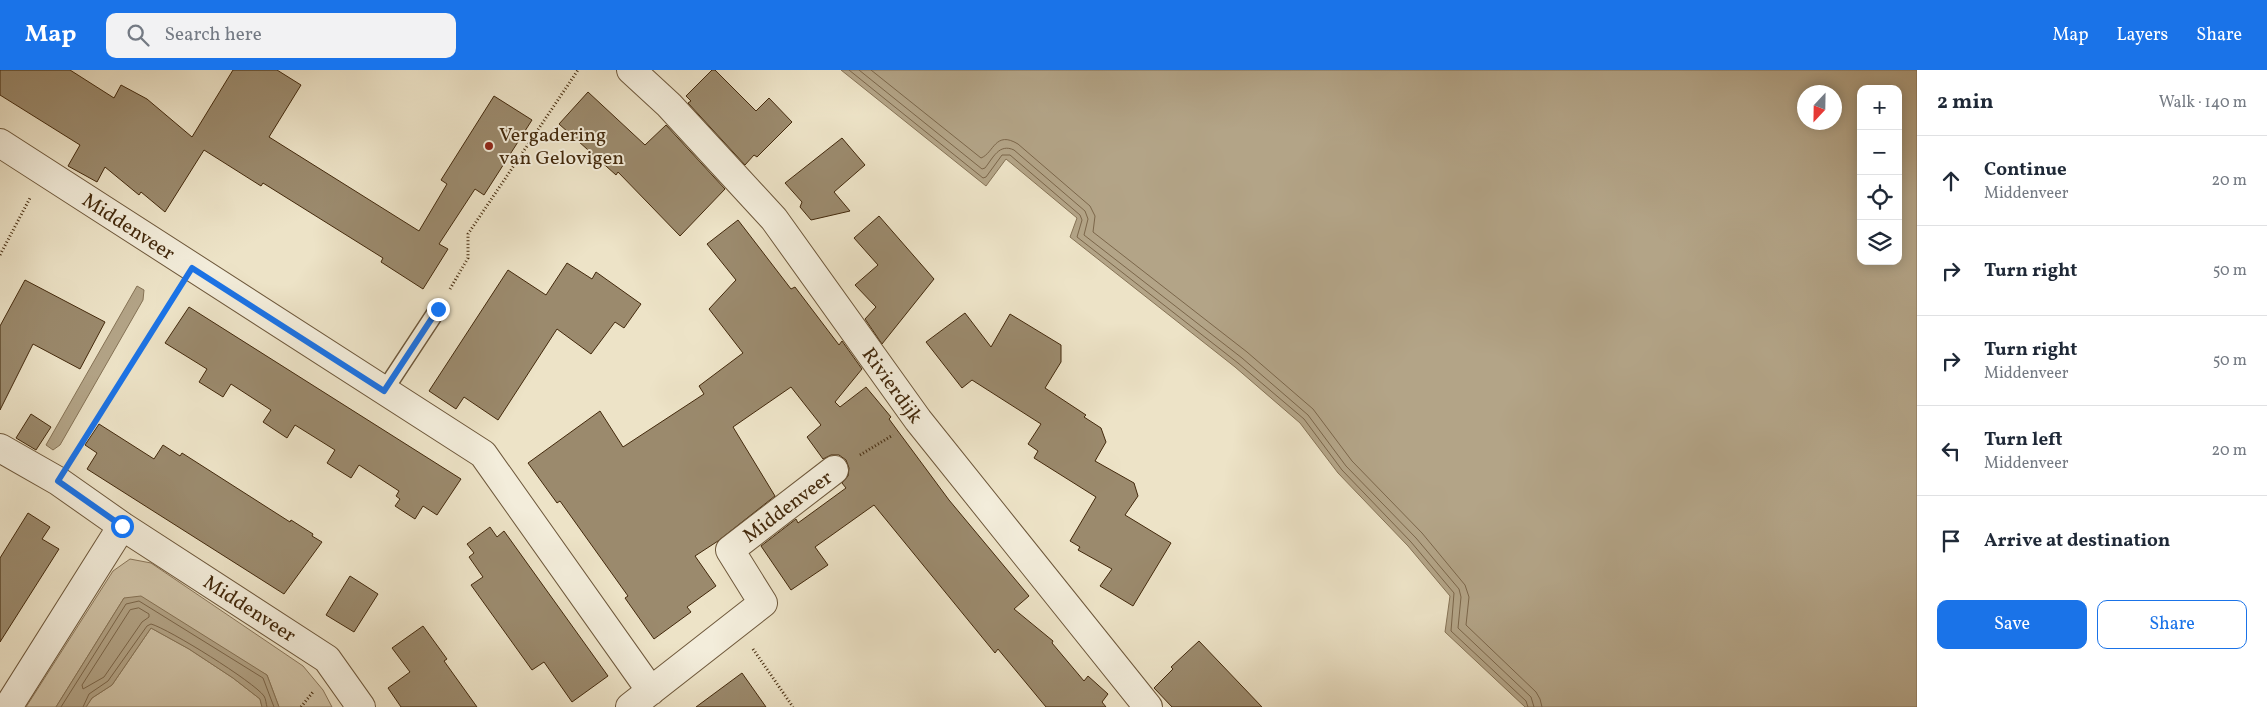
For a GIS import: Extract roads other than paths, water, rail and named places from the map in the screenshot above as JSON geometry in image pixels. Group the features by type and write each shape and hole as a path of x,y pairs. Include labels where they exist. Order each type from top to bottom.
{"street":[{"name":"Rivierdijk","path":"631,70 669,105 774,219 918,420 1148,707"},
{"name":"Middenveer","path":"0,143 483,454 640,699 763,603 730,550 834,470"},
{"name":"Middenveer","path":"0,448 58,481 122,526 328,658 361,707"},
{"path":"8,707 122,526"}],"lane":[{"path":"384,391 438,309"}],"water":[{"path":"841,70 1917,70 1917,707 1525,707 1445,632 1450,596 1408,546 1338,473 1300,423 1235,367 1070,237 1077,218 1006,159 986,186"},
{"path":"137,286 144,290 143,300 60,445 53,450 46,445"},
{"path":"141,596 267,675 279,707 262,707 260,699 233,678 189,649 151,628 112,685 92,698 86,707 56,707 124,598"}],"place":[{"name":"Vergadering van Gelovigen","path":"489,146"}]}
